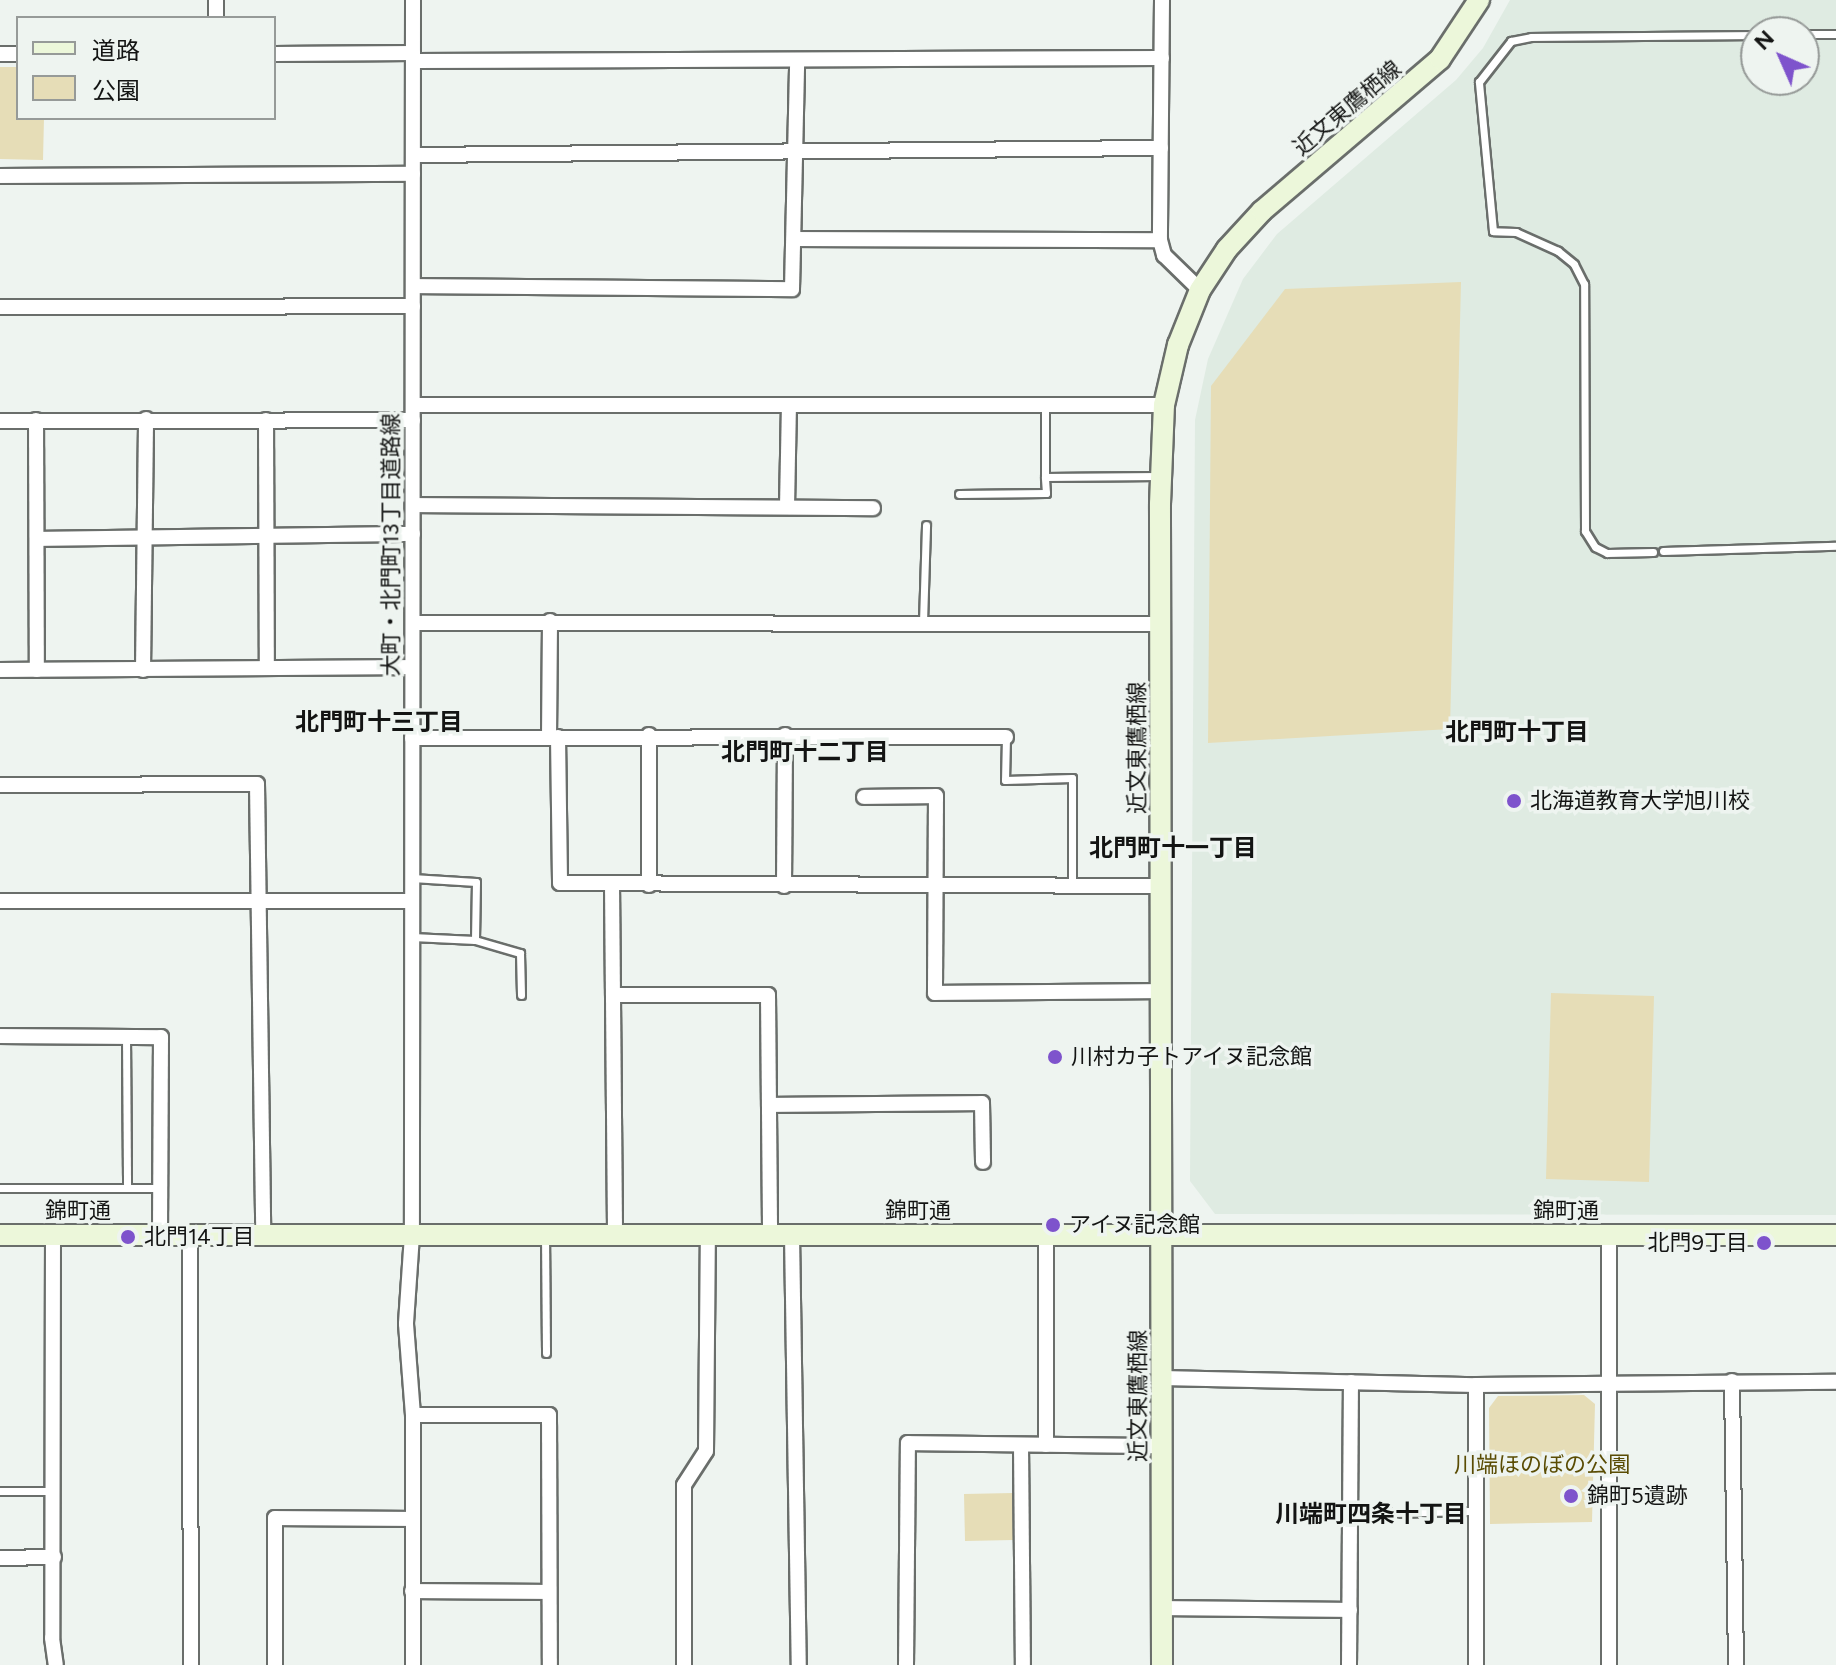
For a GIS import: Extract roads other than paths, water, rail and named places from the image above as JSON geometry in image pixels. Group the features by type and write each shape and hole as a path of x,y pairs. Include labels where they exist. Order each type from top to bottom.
{"street":[{"name":"大町・北門町13丁目道路線","path":"413,0 412,1235 406,1324 413,1415 413,1665"},
{"path":"1162,0 1160,240 1164,255 1200,290"},
{"name":"近文東鷹栖線","path":"1162,1665 1160,624 1164,405 1178,345 1200,290 1262,211 1440,59 1479,0"},
{"path":"276,54 797,60 1162,58"},
{"path":"413,286 792,289 797,60"},
{"path":"413,155 1161,148"},
{"path":"0,176 413,174"},
{"path":"795,239 1160,240"},
{"path":"0,307 413,306"},
{"path":"0,421 266,420 413,413 789,405 1164,405"},
{"path":"787,507 789,405"},
{"path":"143,670 146,419"},
{"path":"36,420 39,539 37,670"},
{"path":"266,420 267,668"},
{"path":"413,505 873,508"},
{"path":"39,539 145,535 413,534"},
{"path":"550,621 560,883 1161,886"},
{"path":"413,623 1160,624"},
{"path":"0,670 412,667"},
{"path":"649,735 649,885"},
{"path":"412,738 649,735 1006,737"},
{"path":"784,886 785,735"},
{"path":"0,785 257,784 263,1235"},
{"path":"864,797 936,796 935,993 1162,991"},
{"path":"612,884 615,1235"},
{"path":"0,901 412,901"},
{"path":"615,995 768,995 770,1235"},
{"path":"0,1036 161,1037 160,1235"},
{"path":"770,1105 982,1103 983,1162"},
{"name":"錦町通","path":"0,1235 1836,1235"},
{"path":"53,1235 56,1665"},
{"path":"190,1235 191,1665"},
{"path":"684,1665 684,1485 706,1451 708,1235"},
{"path":"792,1235 799,1665"},
{"path":"1046,1235 1046,1445"},
{"path":"1609,1235 1609,1665"},
{"path":"1162,1378 1476,1385 1836,1382"},
{"path":"1732,1381 1736,1665"},
{"path":"1349,1665 1351,1382"},
{"path":"1476,1385 1476,1665"},
{"path":"413,1415 549,1415 550,1665"},
{"path":"906,1665 908,1443 1163,1446"},
{"path":"1021,1445 1023,1665"},
{"path":"275,1665 275,1518 412,1519"},
{"path":"0,1558 54,1557"},
{"path":"412,1591 549,1592"},
{"path":"1163,1608 1350,1610"}],"lane":[{"path":"1653,552 1607,553 1595,547 1585,531 1584,284 1574,264 1558,251 1516,232 1493,231 1479,82 1511,41 1531,37 1740,35"},
{"path":"959,494 1046,493 1045,404"},
{"path":"1045,477 1161,476"},
{"path":"923,622 926,525"},
{"path":"1663,551 1836,546"},
{"path":"1006,737 1005,780 1072,778 1072,885"},
{"path":"412,878 476,882 475,940"},
{"path":"412,937 475,940 520,953 521,995"},
{"path":"126,1036 127,1188"},
{"path":"0,1188 161,1188"},
{"path":"545,1235 546,1353"},
{"path":"0,1491 54,1491"},
{"path":"1350,1514 1476,1511"}],"place":[{"name":"北海道教育大学旭川校","path":"1514,801"},
{"name":"川村カ子トアイヌ記念館","path":"1055,1057"},
{"name":"アイヌ記念館","path":"1053,1225"},
{"name":"北門14丁目","path":"128,1237"},
{"name":"北門9丁目","path":"1764,1243"},
{"name":"錦町5遺跡","path":"1571,1496"}],"district":[{"name":"北門町十三丁目","path":"379,722"},
{"name":"北門町十丁目","path":"1517,732"},
{"name":"北門町十二丁目","path":"805,752"},
{"name":"北門町十一丁目","path":"1173,848"},
{"name":"川端町四条十丁目","path":"1371,1514"}],"park label":[{"name":"川端ほのぼの公園","path":"1542,1465"}]}
